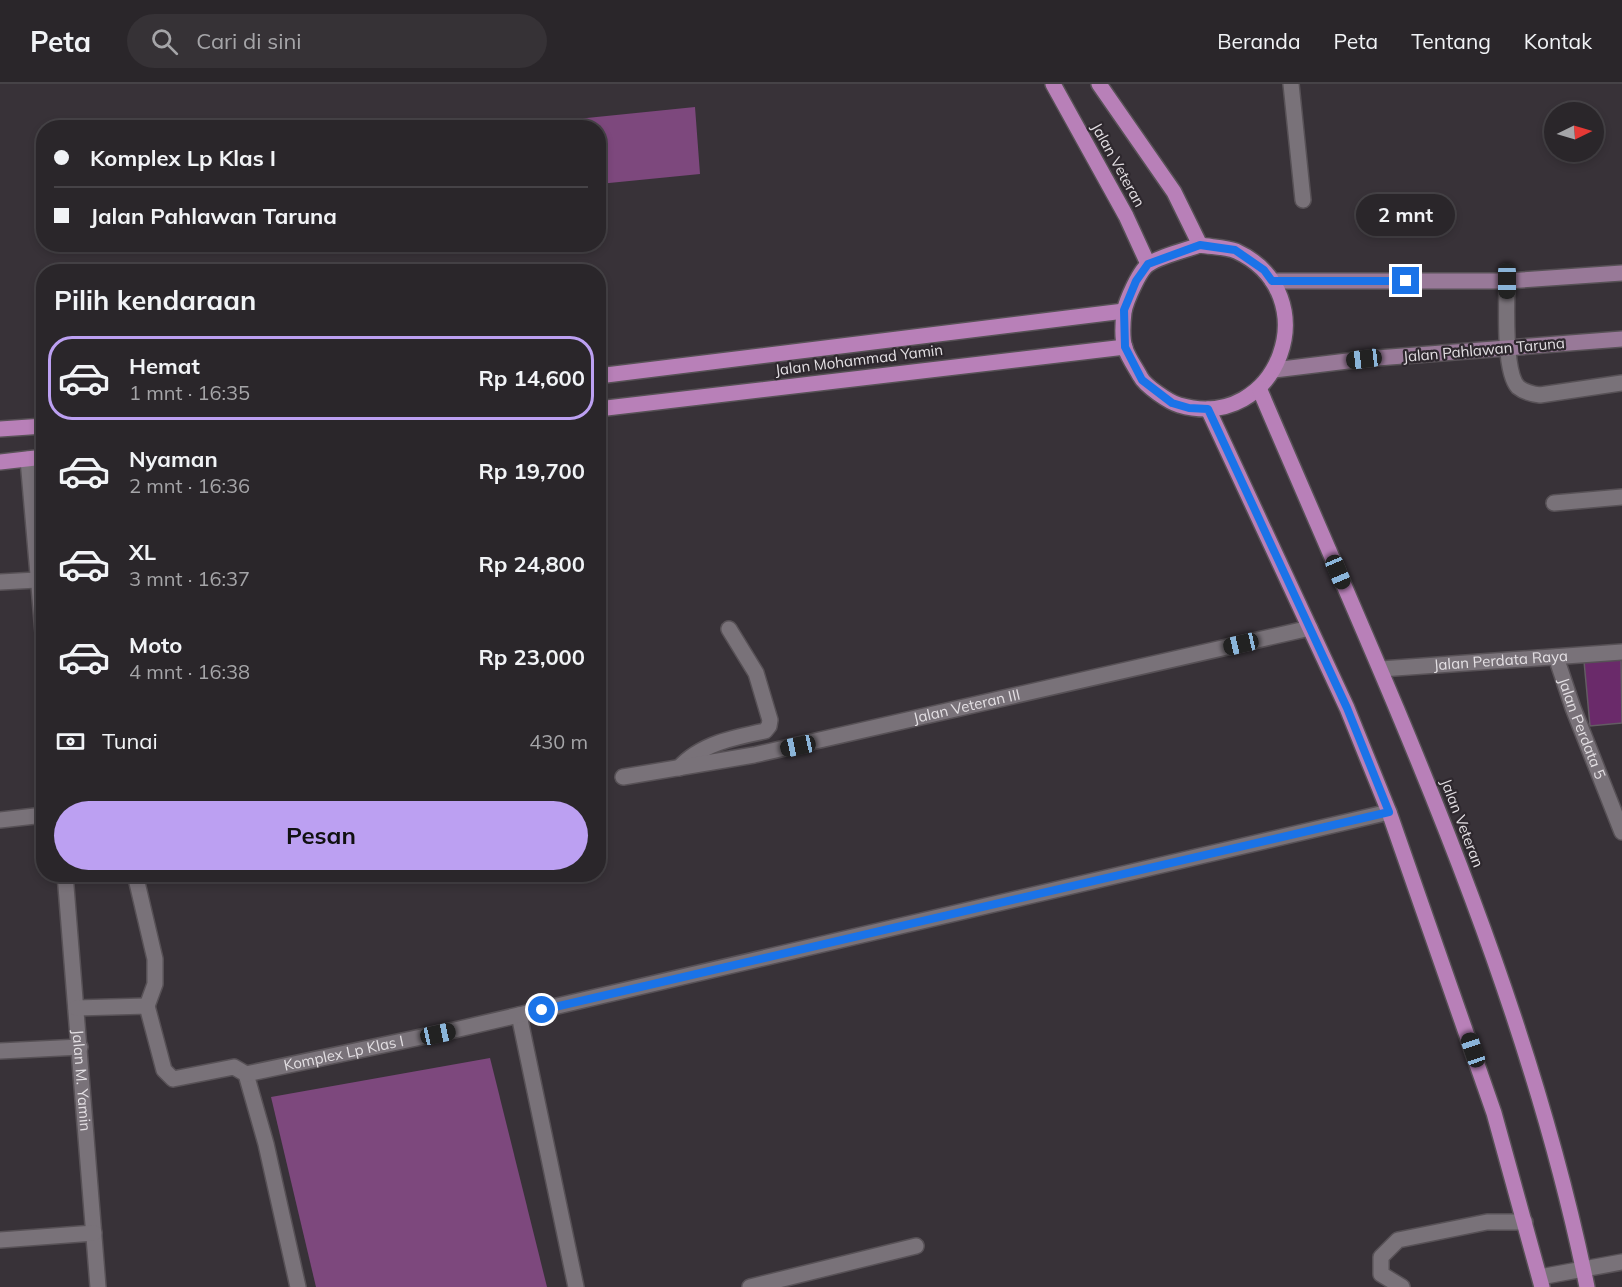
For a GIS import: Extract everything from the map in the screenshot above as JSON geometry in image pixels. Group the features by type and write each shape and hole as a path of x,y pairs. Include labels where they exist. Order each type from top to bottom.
{"main road":[{"name":"Jalan Veteran","path":"1053,84 1126,216 1148,264"},
{"name":"Jalan Veteran","path":"1100,84 1174,192 1200,245"},
{"path":"1200,245 1235,250 1264,270 1272,281 1284,309 1285,341 1274,370 1259,388 1235,403 1208,409 1189,408 1172,403 1142,380 1125,347 1124,310 1136,281 1148,264 1200,245"},
{"path":"1272,281 1507,281 1622,273"},
{"name":"Jalan Mohammad Yamin","path":"606,375 1124,310"},
{"name":"Jalan Pahlawan Taruna","path":"1274,370 1364,359 1622,339"},
{"name":"Jalan Mohammad Yamin","path":"606,408 1125,347"},
{"name":"Jalan Veteran","path":"1259,388 1381,669 1487,939 1535,1080 1559,1165 1587,1287"},
{"path":"1208,409 1347,708 1389,812 1490,1103 1541,1282"},
{"path":"0,429 36,427"},
{"path":"0,462 36,458"}],"street":[{"path":"1291,84 1304,200"},
{"path":"1507,281 1508,348 1511,374 1518,386 1540,395 1622,383"},
{"path":"28,459 36,567"},
{"path":"1554,503 1622,497"},
{"path":"0,582 36,580"},
{"path":"679,768 686,760 709,747 737,737 765,731 769,726 770,720 756,673 729,628"},
{"name":"Jalan Veteran III","path":"623,777 754,756 1310,628"},
{"name":"Jalan Perdata Raya","path":"1381,669 1622,652"},
{"name":"Jalan Perdata 5","path":"1556,657 1573,708 1615,798 1622,832"},
{"name":"Komplex Lp Klas I","path":"240,1070 519,1016 1389,812"},
{"path":"0,820 36,816"},
{"name":"Jalan M. Yamin","path":"65,882 98,1287"},
{"path":"137,882 155,959 155,984 147,1006 164,1070 173,1079 240,1070 266,1144 297,1287"},
{"path":"76,1008 147,1006"},
{"path":"519,1016 576,1287"},
{"path":"0,1051 80,1047"},
{"path":"1402,1287 1381,1274 1381,1257 1398,1240 1487,1222 1525,1222"},
{"path":"0,1240 94,1233"},
{"path":"750,1287 916,1246"},
{"path":"1541,1282 1584,1268 1622,1262"}],"shaded area":[{"path":"695,107 700,174 606,183 606,120 567,120"},
{"path":"490,1058 547,1287 316,1287 271,1097"}],"building":[{"path":"1621,658 1622,723 1590,726 1584,661"}],"route":[{"path":"542,1010 1389,812 1347,708 1208,409 1189,408 1172,403 1142,380 1125,347 1124,310 1136,281 1148,264 1200,245 1235,250 1264,270 1272,281 1406,281"}]}
